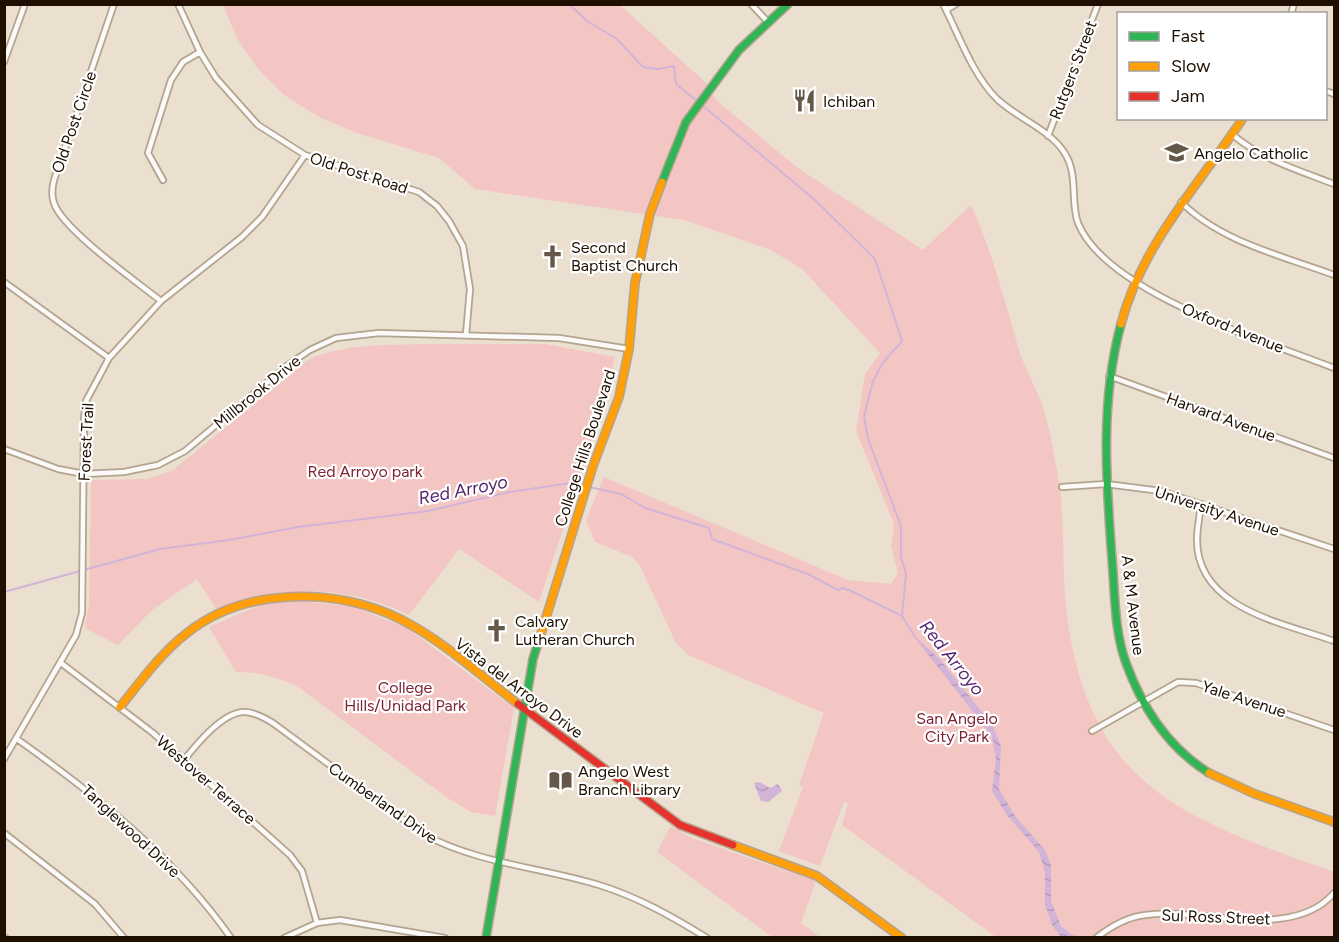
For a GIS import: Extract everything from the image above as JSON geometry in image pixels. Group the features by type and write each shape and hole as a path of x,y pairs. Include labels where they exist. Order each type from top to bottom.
{"street":[{"path":"4,62 26,4"},
{"name":"Old Post Circle","path":"114,4 54,180 54,204 81,236 161,301"},
{"name":"Old Post Road","path":"178,4 200,52 216,78 258,126 305,155 418,192 437,206 449,221 463,246 470,289 465,335"},
{"path":"751,4 767,21"},
{"name":"College Hills Boulevard","path":"486,938 523,706 533,659 592,466 619,397 628,350 635,283 650,214 686,122 710,86 767,21 788,4"},
{"name":"Oxford Avenue","path":"942,4 976,70 995,97 1017,116 1048,136 1064,153 1073,173 1078,223 1095,247 1117,269 1182,309 1335,368"},
{"path":"945,10 956,4"},
{"name":"Rutgers Street","path":"1048,136 1098,4"},
{"path":"163,180 148,153 171,80 183,62 200,52"},
{"name":"A & M Avenue","path":"1242,120 1155,241 1121,320 1108,376 1103,439 1114,582 1124,659 1142,700 1175,745 1203,769 1230,782 1335,822"},
{"path":"1233,135 1250,149 1275,162 1335,184"},
{"name":"Forest Trail","path":"4,759 76,635 82,613 81,565 86,401 109,358 161,301 242,237 262,217 305,155"},
{"path":"1181,202 1193,214 1222,231 1335,275"},
{"path":"4,282 109,358"},
{"name":"Millbrook Drive","path":"4,448 47,465 84,474 124,472 158,465 185,452 288,365 310,350 336,338 379,333 559,338 628,350"},
{"name":"Harvard Avenue","path":"1108,376 1335,458"},
{"name":"University Avenue","path":"1062,487 1106,484 1161,491 1335,549"},
{"path":"1201,504 1197,542 1204,573 1218,592 1248,610 1335,641"},
{"name":"Vista del Arroyo Drive","path":"120,707 158,659 185,634 216,616 256,601 299,595 341,598 380,609 402,619 523,706 680,825 817,876 902,938"},
{"name":"Westover Terrace","path":"61,663 120,707 184,760 290,855 302,871 317,923"},
{"name":"Yale Avenue","path":"1092,731 1142,700 1178,682 1196,683 1335,730"},
{"name":"Cumberland Drive","path":"184,760 201,738 228,718 244,711 258,715 273,723 423,834 448,848 498,863 599,885 637,899 707,938"},
{"name":"Tanglewood Drive","path":"17,739 82,785 133,830 187,885 231,938"},
{"path":"4,833 95,904 124,938"},
{"name":"Sul Ross Street","path":"1096,938 1108,928 1142,915 1165,913 1245,920 1291,919 1314,911 1335,893"},
{"path":"284,938 317,923 340,920 445,938"}],"green space":[{"name":"San Angelo City Park","path":"223,5 620,5 705,82 716,100 798,168 923,250 971,205 1003,293 1021,355 1041,402 1048,426 1060,493 1067,616 1079,675 1098,722 1123,760 1155,790 1192,814 1234,835 1334,872 1334,937 996,937 842,825 848,803 844,802 820,866 779,851 803,787 814,791 799,785 824,713 690,656 676,643 640,566 632,557 595,542 586,520 604,477 848,580 891,584 898,573 891,546 894,524 856,431 865,374 880,353 802,269 771,250 684,220 475,189 439,158 357,133 319,117 284,95 257,68 238,40"},
{"name":"Red Arroyo park","path":"545,344 615,357 600,416 539,602 459,549 409,615 361,598 337,593 313,592 265,596 217,611 197,579 152,610 118,645 85,628 89,604 91,480 148,479 173,470 311,358 355,347"},
{"name":"College Hills/Unidad Park","path":"295,600 355,607 407,628 514,708 495,816 471,812 449,799 298,687 268,676 236,672 209,627 261,605"},
{"path":"671,826 692,838 816,881 801,923 820,937 772,937 657,852"}],"water":[{"path":"911,633 939,658 993,726 1001,746 999,789 1015,816 1045,850 1051,865 1051,901 1061,926 1072,935 1084,937 1061,937 1052,925 1045,905 1045,872 1039,852 1006,814 992,791 996,759 992,736"},
{"path":"760,782 770,788 778,784 782,791 768,802 761,801 754,783"}],"waterway":[{"name":"Red Arroyo","path":"569,4 587,21 617,39 643,67 658,69 674,66 676,84 698,102"},
{"name":"Red Arroyo","path":"702,105 816,201 875,259 902,341 882,364 873,381 864,416 868,439 901,526 901,557 906,574 902,616"},
{"name":"Red Arroyo","path":"4,592 160,549 229,540 298,527 428,511 510,492 571,483 621,494 645,508 709,528 712,539 808,574 838,590 843,588 851,591 902,616 915,637"}],"traffic: fast":[{"path":"662,182 686,122 739,50 788,4"},
{"path":"1121,324 1110,382 1106,441 1110,529 1119,638 1126,663 1140,695 1158,725 1181,751 1209,773"},
{"path":"486,938 533,659 540,637"}],"traffic: slow":[{"path":"1121,324 1130,295 1157,241 1242,120"},
{"path":"540,637 593,466 619,397 629,349 635,283 650,214 662,182"},
{"path":"120,707 169,649 187,633 210,618 236,607 263,600 291,597 320,597 348,601 400,619 446,647 518,704"},
{"path":"1209,773 1255,794 1334,822"},
{"path":"733,845 817,876 902,938"}],"traffic: jam":[{"path":"518,704 680,825 733,845"}],"place":[{"name":"Ichiban","path":"805,101"},
{"name":"Angelo Catholic","path":"1176,153"},
{"name":"Second Baptist Church","path":"553,256"},
{"name":"Calvary Lutheran Church","path":"497,630"},
{"name":"Angelo West Branch Library","path":"560,780"}]}
